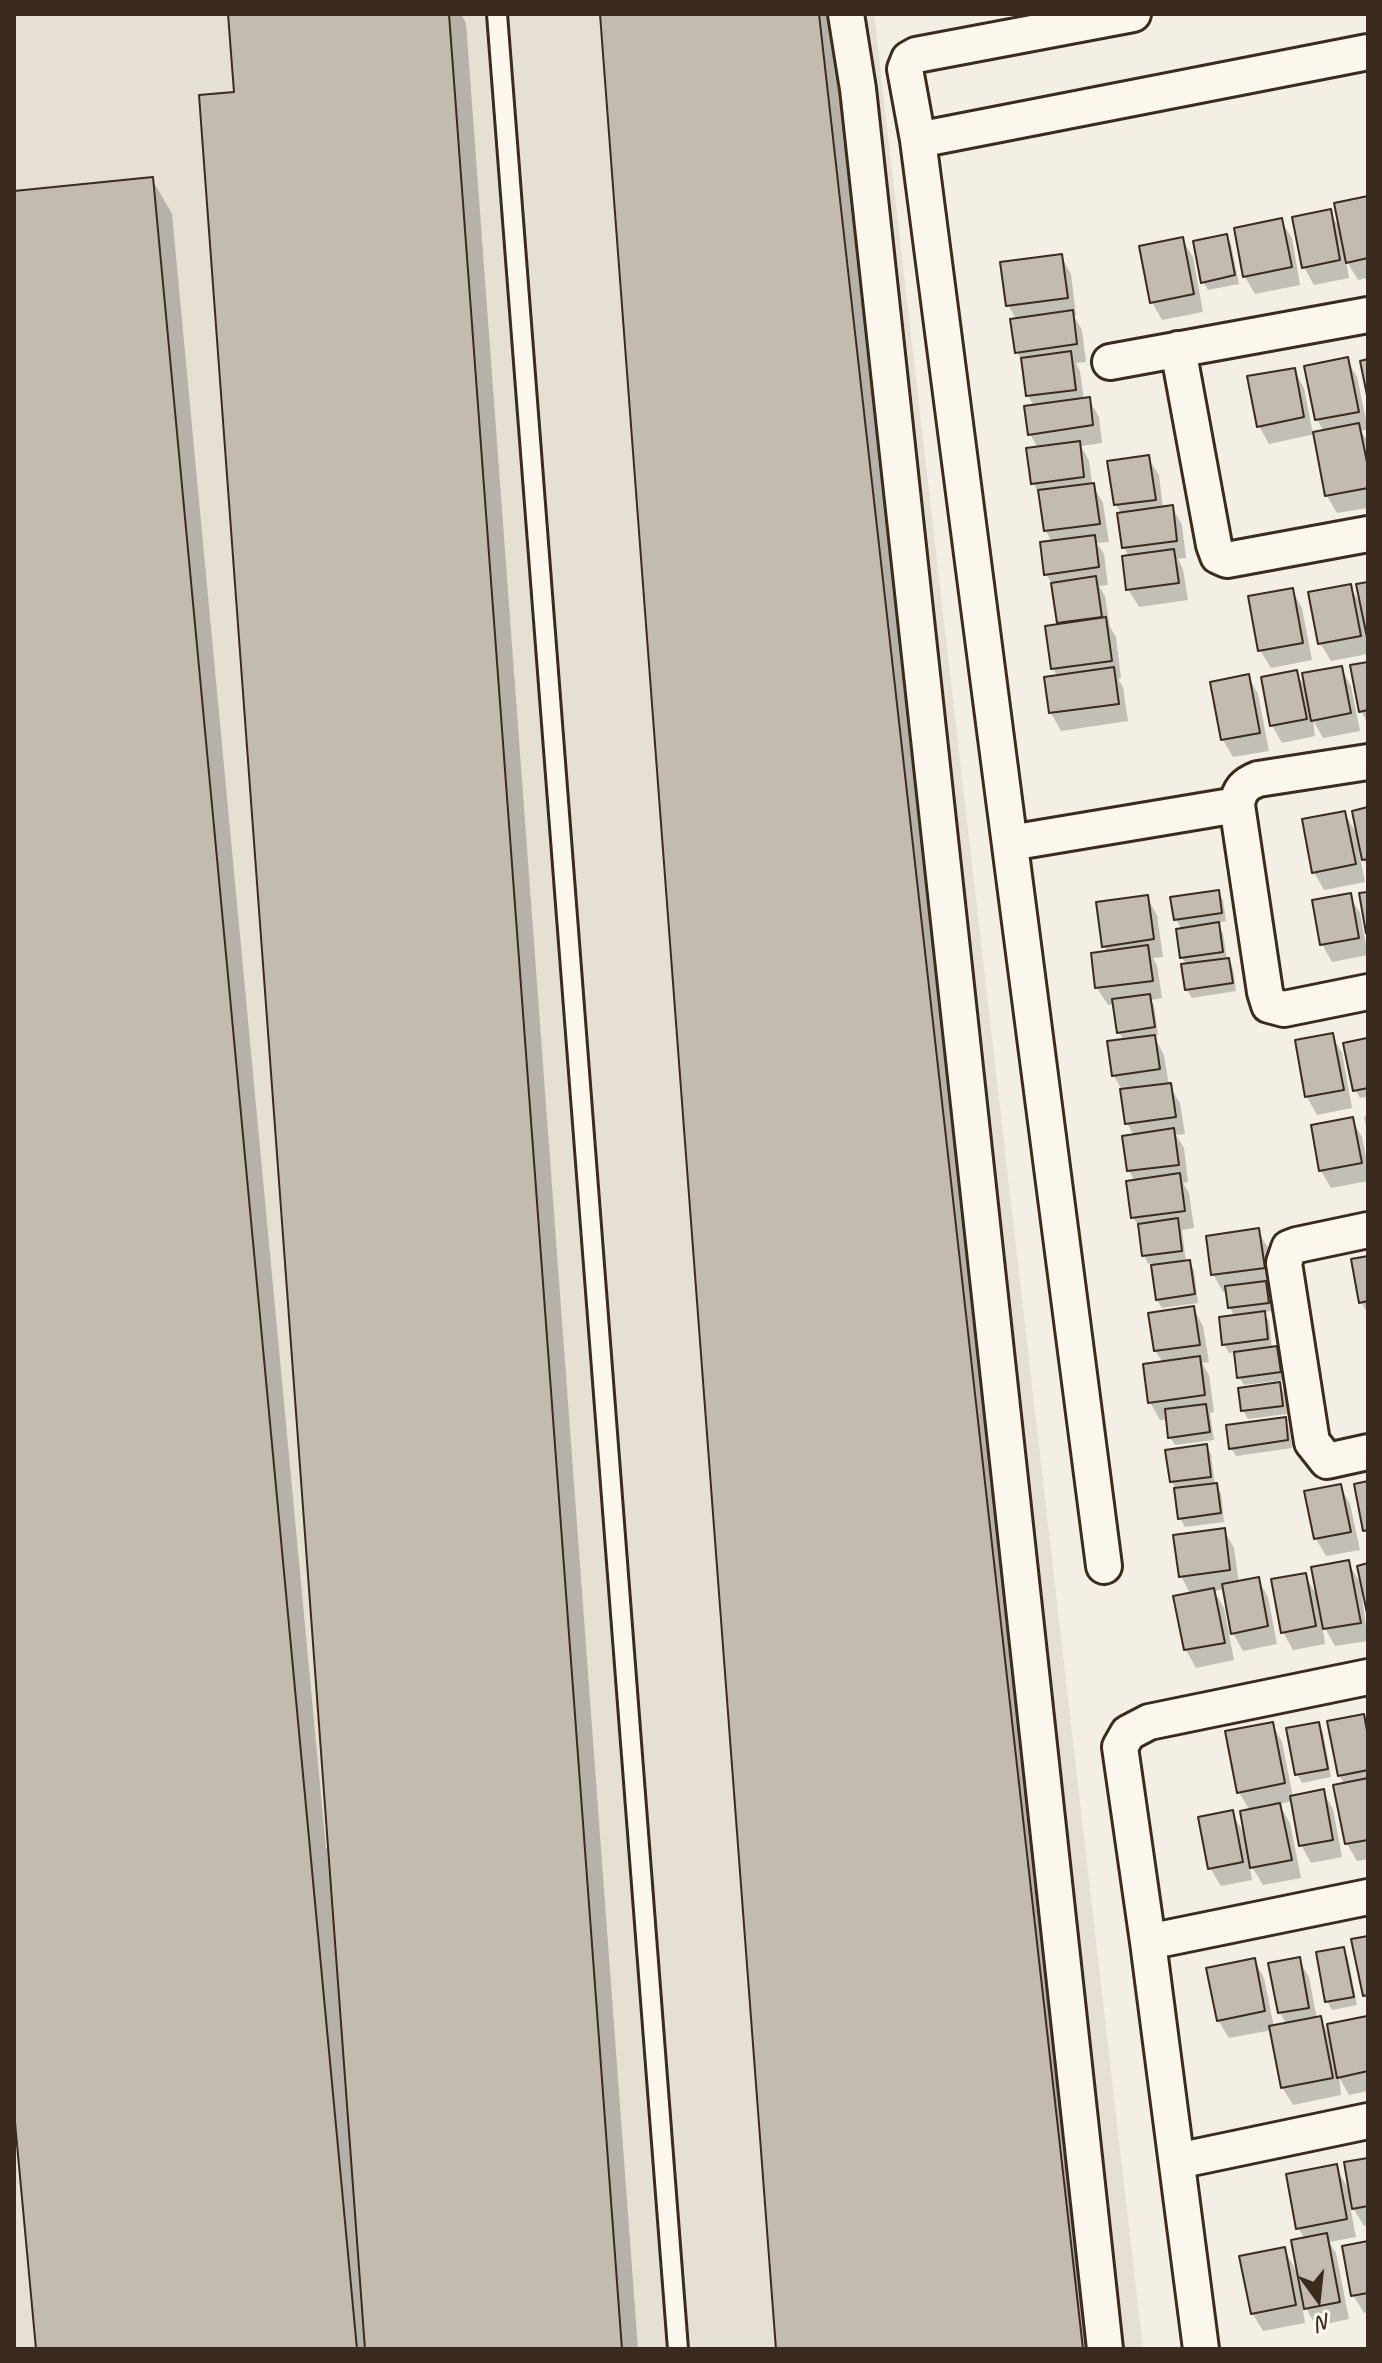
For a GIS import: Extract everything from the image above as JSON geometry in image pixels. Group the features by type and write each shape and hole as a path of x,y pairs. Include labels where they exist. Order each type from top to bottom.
{"street":[{"path":"846,14 858,89 1105,2349"},
{"path":"1104,1566 918,140 905,69 909,59 916,55 1133,14"},
{"path":"918,140 1368,52"},
{"path":"1110,362 1368,315"},
{"path":"1178,349 1218,556 1227,560 1368,534"},
{"path":"1368,762 1258,779 1242,789 1237,805 1269,1005 1284,1009 1368,992"},
{"path":"1010,843 1237,805"},
{"path":"1368,1230 1289,1248 1284,1263 1312,1442 1327,1461 1368,1452"},
{"path":"1201,2349 1120,1747 1128,1733 1149,1722 1368,1677"},
{"path":"1148,1942 1368,1897"},
{"path":"1177,2161 1368,2121"}],"lane":[{"path":"497,14 678,2349"}],"shaded area":[{"path":"14,14 874,14 1143,2349 14,2349"}],"building":[{"path":"228,14 449,14 622,2349 365,2349 199,95 234,92"},
{"path":"600,14 819,14 1083,2349 776,2349"},
{"path":"153,177 357,2349 36,2349 14,2112 14,191"},
{"path":"1368,196 1368,258 1346,263 1334,203"},
{"path":"1331,209 1340,260 1302,268 1292,217"},
{"path":"1282,218 1292,267 1243,277 1234,228"},
{"path":"1227,234 1235,275 1201,283 1193,241"},
{"path":"1183,237 1194,294 1150,303 1139,246"},
{"path":"1062,254 1068,298 1006,306 1000,262"},
{"path":"1073,310 1077,344 1015,353 1010,319"},
{"path":"1071,351 1076,390 1026,396 1021,358"},
{"path":"1348,357 1359,412 1315,420 1304,366"},
{"path":"1368,359 1368,400 1360,361"},
{"path":"1295,368 1304,417 1257,427 1247,376"},
{"path":"1090,397 1093,425 1028,435 1024,406"},
{"path":"1359,423 1368,467 1368,488 1325,496 1313,432"},
{"path":"1080,441 1084,477 1031,484 1026,448"},
{"path":"1149,455 1156,500 1114,505 1107,461"},
{"path":"1094,483 1100,524 1044,531 1038,490"},
{"path":"1173,505 1177,541 1122,548 1117,513"},
{"path":"1095,535 1099,567 1044,575 1040,542"},
{"path":"1174,549 1179,583 1126,590 1122,556"},
{"path":"1096,576 1102,617 1057,623 1051,583"},
{"path":"1368,582 1368,642 1356,584"},
{"path":"1351,584 1361,636 1318,644 1308,592"},
{"path":"1293,588 1303,643 1258,651 1248,596"},
{"path":"1106,617 1112,661 1051,669 1045,626"},
{"path":"1368,662 1368,710 1359,712 1350,665"},
{"path":"1342,666 1351,713 1311,721 1302,673"},
{"path":"1114,667 1119,704 1049,713 1044,677"},
{"path":"1297,670 1307,719 1270,726 1261,677"},
{"path":"1249,674 1260,733 1221,740 1210,682"},
{"path":"1368,807 1368,859 1362,860 1352,811"},
{"path":"1345,811 1356,864 1312,873 1302,819"},
{"path":"1219,890 1222,913 1174,920 1170,897"},
{"path":"1368,892 1368,932 1366,933 1359,893"},
{"path":"1351,893 1359,938 1320,945 1312,900"},
{"path":"1148,895 1154,939 1102,947 1096,902"},
{"path":"1219,922 1223,952 1180,958 1176,929"},
{"path":"1148,945 1153,981 1095,988 1091,953"},
{"path":"1229,958 1233,983 1185,990 1181,964"},
{"path":"1150,994 1155,1027 1117,1033 1112,999"},
{"path":"1333,1033 1344,1090 1305,1097 1295,1040"},
{"path":"1155,1035 1160,1069 1112,1076 1107,1041"},
{"path":"1367,1038 1368,1088 1353,1091 1343,1043"},
{"path":"1171,1083 1176,1117 1125,1124 1120,1089"},
{"path":"1353,1117 1362,1163 1319,1171 1311,1125"},
{"path":"1174,1128 1179,1165 1127,1171 1122,1136"},
{"path":"1180,1173 1185,1211 1131,1218 1126,1181"},
{"path":"1178,1218 1182,1251 1142,1256 1138,1224"},
{"path":"1259,1228 1265,1268 1211,1275 1206,1236"},
{"path":"1368,1256 1368,1301 1359,1303 1351,1259"},
{"path":"1190,1260 1195,1294 1156,1300 1151,1265"},
{"path":"1266,1281 1269,1303 1228,1308 1225,1286"},
{"path":"1194,1306 1200,1345 1154,1351 1148,1313"},
{"path":"1265,1311 1268,1339 1222,1345 1219,1317"},
{"path":"1277,1346 1281,1372 1237,1378 1234,1352"},
{"path":"1200,1356 1205,1395 1148,1403 1143,1364"},
{"path":"1280,1382 1283,1406 1241,1411 1238,1388"},
{"path":"1206,1404 1210,1432 1168,1438 1165,1409"},
{"path":"1286,1417 1288,1440 1229,1449 1226,1425"},
{"path":"1207,1444 1211,1477 1170,1482 1165,1450"},
{"path":"1368,1481 1368,1530 1363,1531 1354,1484"},
{"path":"1217,1483 1221,1513 1178,1519 1174,1488"},
{"path":"1341,1484 1351,1532 1314,1539 1304,1491"},
{"path":"1225,1528 1230,1570 1179,1577 1173,1535"},
{"path":"1349,1560 1361,1623 1323,1629 1311,1567"},
{"path":"1368,1563 1368,1613 1367,1613 1357,1566"},
{"path":"1306,1573 1316,1626 1281,1633 1271,1579"},
{"path":"1259,1577 1268,1626 1231,1634 1222,1584"},
{"path":"1214,1588 1225,1643 1184,1650 1173,1596"},
{"path":"1364,1714 1368,1736 1368,1770 1338,1776 1327,1721"},
{"path":"1273,1722 1285,1783 1237,1793 1225,1731"},
{"path":"1319,1722 1328,1769 1295,1775 1286,1728"},
{"path":"1368,1778 1368,1840 1345,1844 1333,1785"},
{"path":"1324,1789 1333,1840 1299,1846 1290,1796"},
{"path":"1280,1803 1292,1860 1250,1868 1240,1811"},
{"path":"1233,1810 1243,1862 1208,1869 1198,1817"},
{"path":"1368,1936 1368,1995 1363,1996 1351,1939"},
{"path":"1344,1947 1354,1997 1325,2002 1316,1952"},
{"path":"1300,1957 1309,2008 1278,2013 1268,1963"},
{"path":"1255,1958 1265,2011 1217,2021 1206,1968"},
{"path":"1321,2016 1333,2078 1281,2088 1269,2026"},
{"path":"1367,2016 1368,2071 1337,2078 1327,2024"},
{"path":"1368,2158 1368,2206 1352,2209 1344,2162"},
{"path":"1337,2164 1347,2219 1296,2229 1286,2174"},
{"path":"1327,2233 1340,2302 1304,2309 1291,2240"},
{"path":"1368,2241 1368,2293 1351,2296 1342,2246"},
{"path":"1285,2247 1296,2305 1251,2314 1239,2256"}]}
